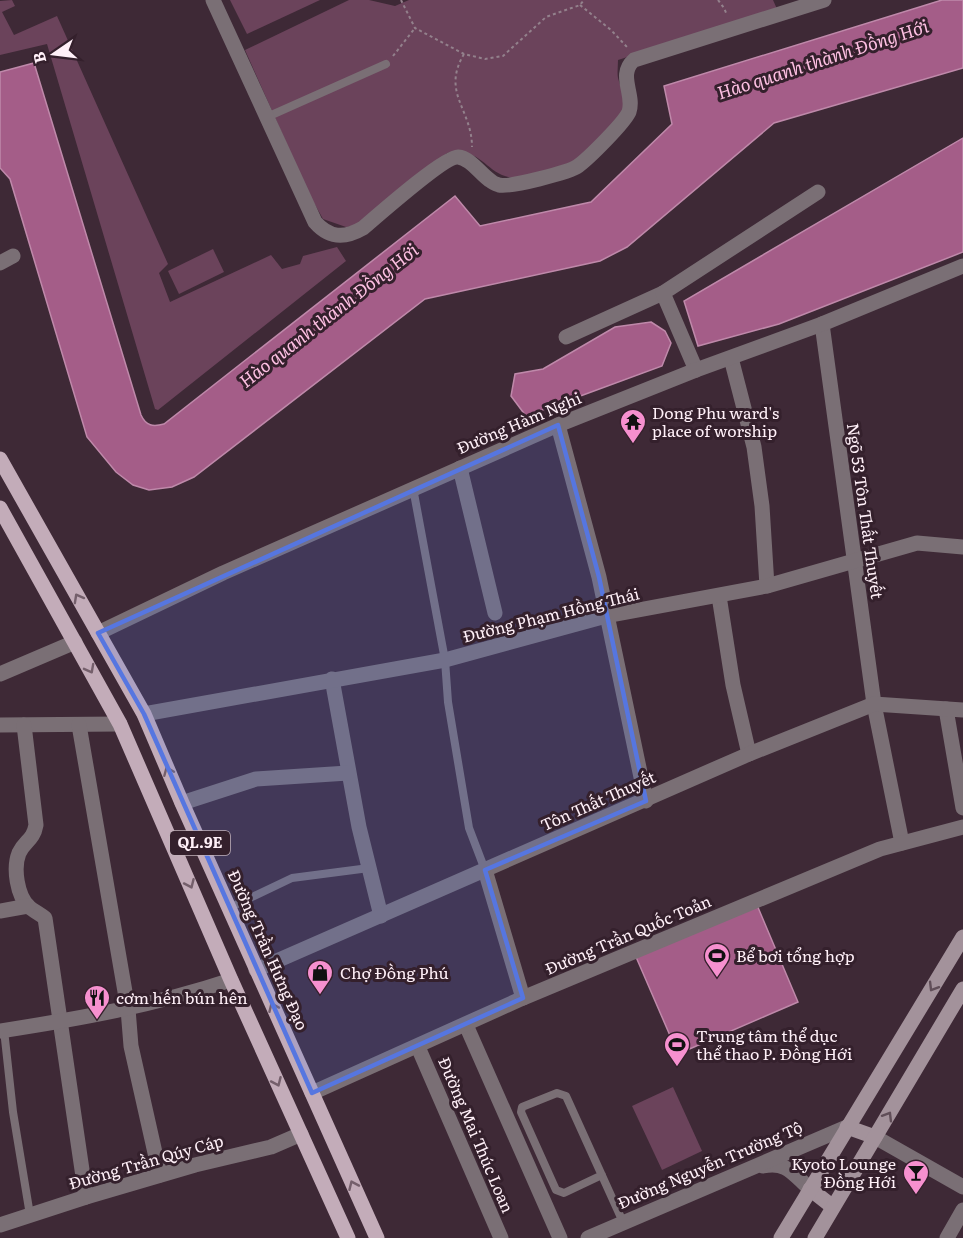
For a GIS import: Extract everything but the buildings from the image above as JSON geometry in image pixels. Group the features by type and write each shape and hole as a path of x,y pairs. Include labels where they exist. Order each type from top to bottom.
{"main road":[{"name":"Đường Trần Hưng Đạo","path":"0,459 144,714 377,1238"},
{"name":"QL.9E","path":"2,516 120,724 231,980 348,1238"},
{"path":"75,642 98,633"},
{"path":"781,1238 963,937"},
{"path":"231,980 256,970"},
{"path":"815,1238 963,989"},
{"path":"847,1127 875,1137"},
{"path":"810,1189 833,1207"}],"street":[{"path":"213,0 315,222 324,232 332,235 354,233 452,158 458,157 469,161 489,180 499,185 510,185 577,167 598,148 629,112 630,99 626,71 634,60 731,29 787,5 824,0"},
{"path":"566,337 663,293 818,192"},
{"name":"Đường Hàm Nghi","path":"98,633 223,573 558,426 696,370 822,324 963,266"},
{"path":"663,293 696,370"},
{"name":"Ngõ 53 Tôn Thất Thuyết","path":"822,324 874,704 902,843"},
{"path":"731,358 754,447 762,506 767,586"},
{"path":"558,426 592,551 646,801"},
{"path":"460,468 495,613"},
{"name":"Đường Phạm Hồng Thái","path":"144,714 445,660 606,616 767,586 917,543 963,547"},
{"path":"719,596 733,685 749,754"},
{"path":"0,674 75,642"},
{"path":"332,679 348,773 381,916"},
{"name":"Tôn Thất Thuyết","path":"256,970 749,754 874,704 963,710"},
{"path":"946,709 963,808"},
{"path":"0,724 120,724"},
{"path":"24,724 36,825 34,837 18,854 17,878 21,895 28,906 45,918 86,1197"},
{"path":"79,725 128,1009 131,1046 160,1175"},
{"path":"182,803 256,780 348,773"},
{"name":"Đường Trần Quốc Toản","path":"312,1093 523,998 880,849 963,827"},
{"path":"484,870 523,998"},
{"path":"0,911 28,906"},
{"path":"2,1030 128,1009 196,992 231,980"},
{"path":"466,1025 561,1238"},
{"name":"Đường Mai Thúc Loan","path":"418,1047 501,1238"},
{"name":"Đường Nguyễn Trường Tộ","path":"595,1236 847,1127"},
{"name":"Đường Trần Qúy Cáp","path":"0,1224 160,1175 272,1147 301,1134"},
{"path":"875,1137 963,1187"},
{"path":"751,1167 773,1164 784,1166 810,1189"},
{"path":"946,1238 963,1210"}],"lane":[{"path":"267,117 386,64"},
{"path":"413,489 445,660 448,702 469,828 484,870"},
{"path":"229,908 292,878 369,868"},
{"path":"2,1030 30,1215"},
{"path":"602,1175 564,1193 556,1190 521,1112 522,1107 557,1093 566,1096 602,1175 623,1222"}],"path":[{"path":"401,0 415,28 464,54 485,60 503,56 546,17 580,5 584,0"},
{"path":"718,0 724,8 731,29"},
{"path":"580,5 611,30 631,52 634,60"},
{"path":"386,64 415,28"},
{"path":"464,54 456,70 454,89 466,117 473,144 469,161"}],"highlighted area":[{"path":"558,425 599,577 646,801 485,870 523,998 312,1093 144,714 98,633"}],"shaded area":[{"path":"12,0 15,6 2,12 14,35 57,16 168,264 159,273 170,302 271,255 282,269 300,264 303,256 337,247 346,261 158,410 155,409 47,44 0,55 0,1"},
{"path":"230,0 320,0 247,34"},
{"path":"349,0 369,0 395,6 409,0 773,0 777,9 618,60 618,78 624,98 623,110 609,130 576,161 513,178 503,176 469,154 447,153 359,226 346,227 323,219 309,194 245,50"},
{"path":"213,249 224,272 179,294 168,271"},
{"path":"673,1087 702,1151 662,1170 632,1106"}],"water":[{"name":"Hào quanh thành Đồng Hới","path":"942,0 963,0 963,68 774,123 627,247 600,261 425,299 194,477 172,487 149,490 133,485 116,472 87,437 10,179 0,168 0,72 34,63 141,415 150,425 156,425 164,424 455,196 480,226 591,202 672,124 664,86"},
{"path":"963,138 963,252 779,324 698,346 684,301"},
{"path":"651,322 665,331 671,343 662,366 526,416 511,396 515,374 543,369 615,327"},
{"name":"Bể bơi tổng hợp","path":"757,905 798,1002 678,1054 636,957"}],"place":[{"name":"Dong Phu ward's place of worship","path":"633,445"},
{"name":"Bể bơi tổng hợp","path":"717,979"},
{"name":"Chợ Đồng Phú","path":"320,996"},
{"name":"cơm hến bún hên","path":"97,1021"},
{"name":"Trung tâm thể dục thể thao P. Đồng Hới","path":"677,1068"},
{"name":"Kyoto Lounge Đồng Hới","path":"916,1196"}]}
